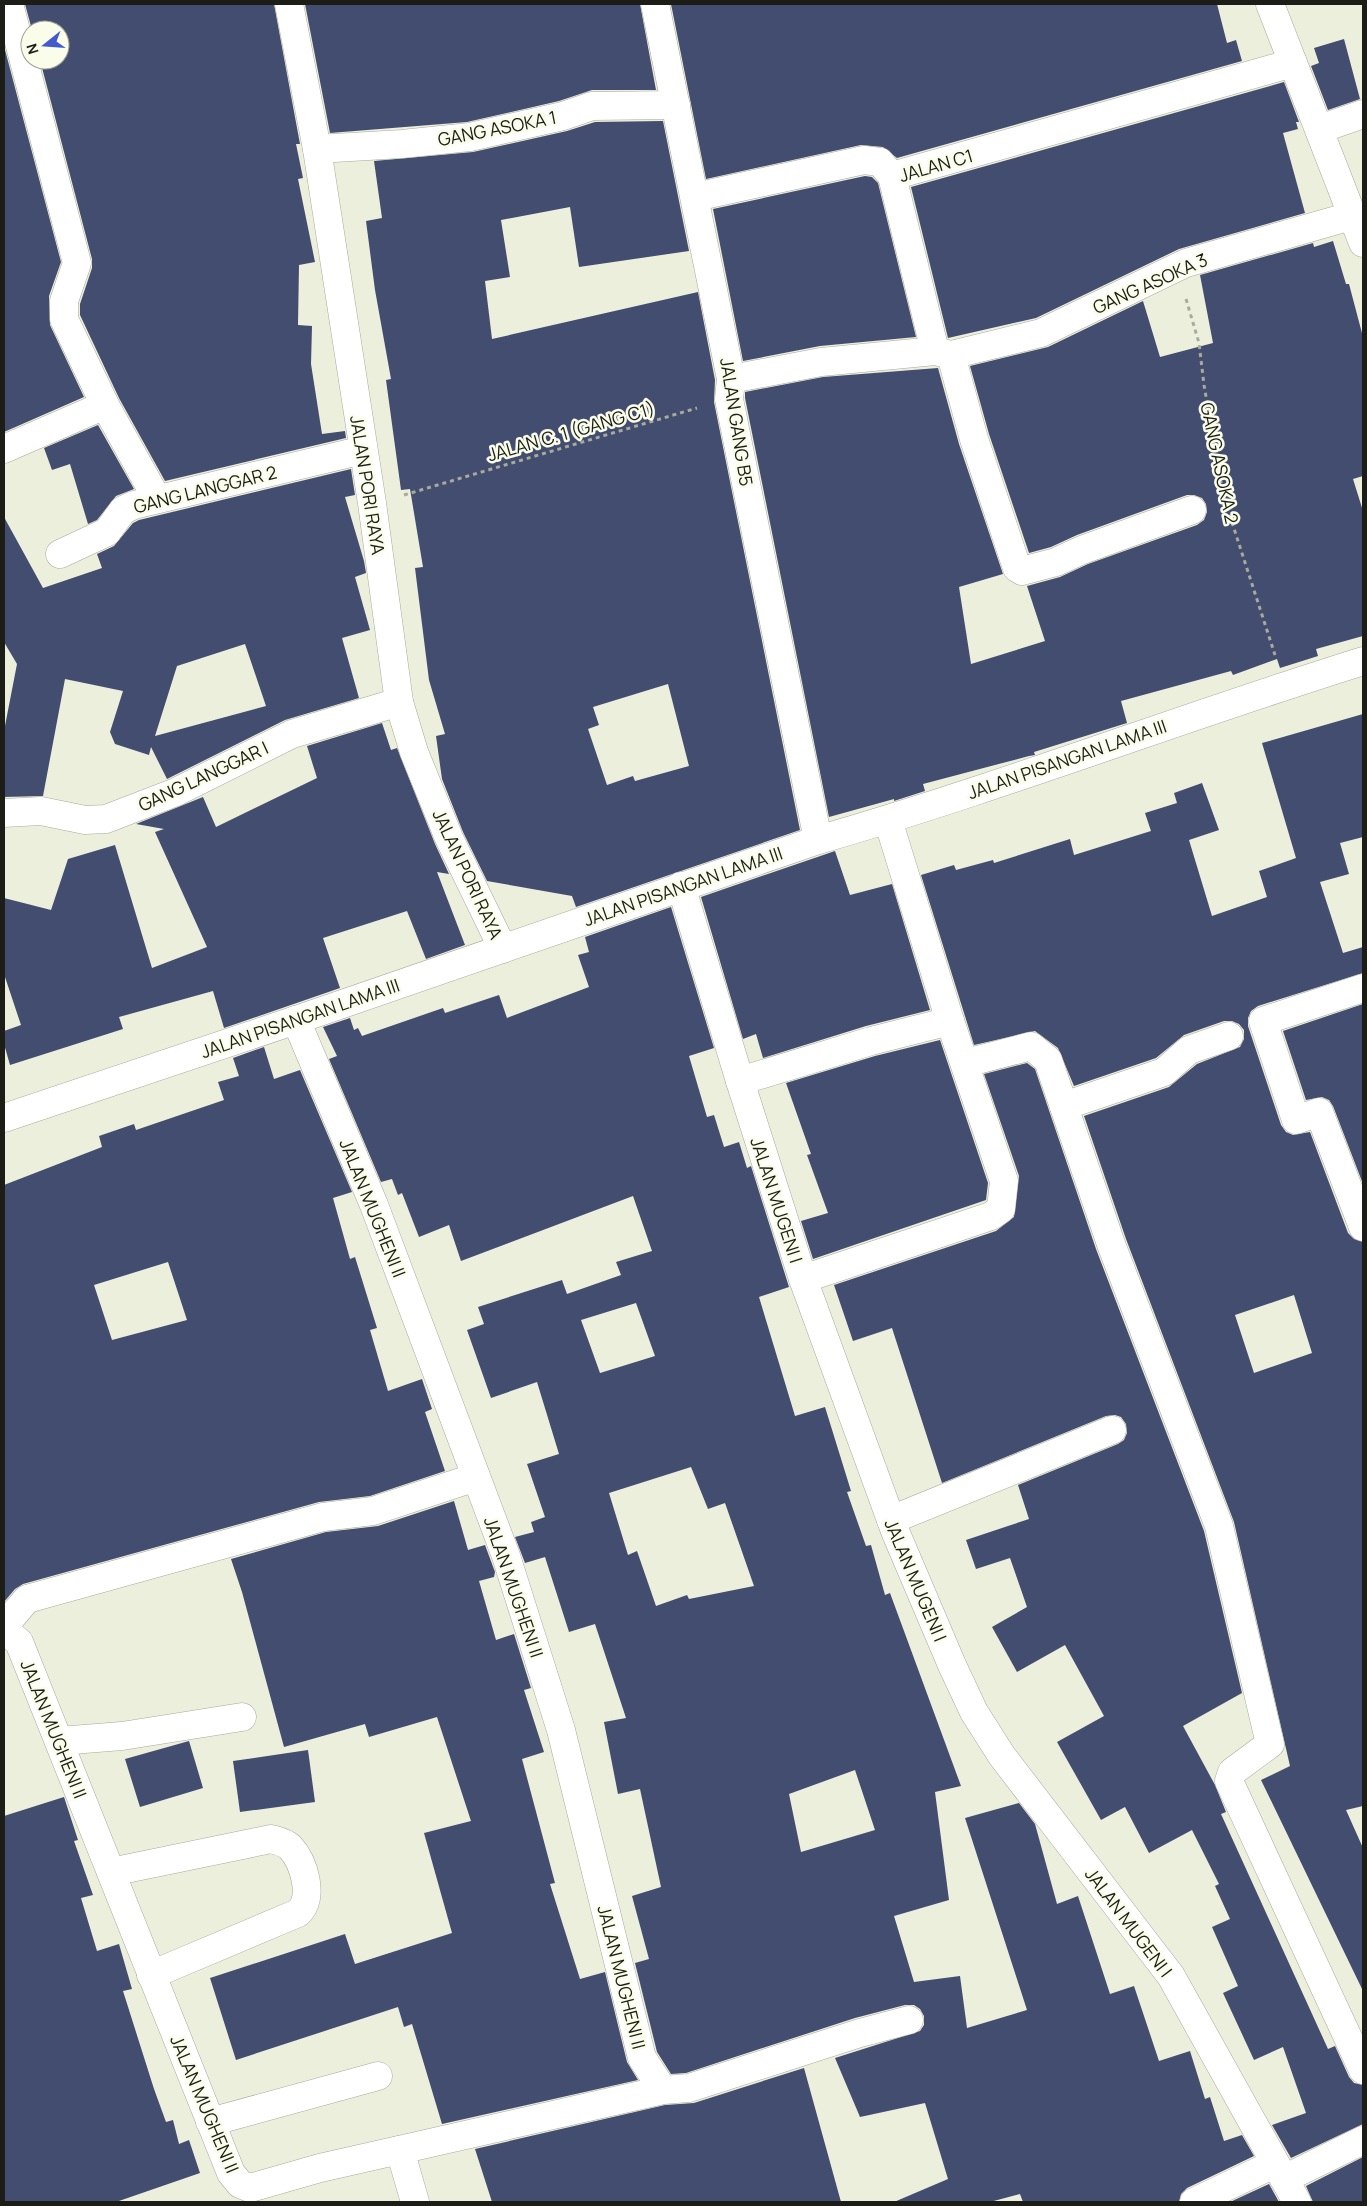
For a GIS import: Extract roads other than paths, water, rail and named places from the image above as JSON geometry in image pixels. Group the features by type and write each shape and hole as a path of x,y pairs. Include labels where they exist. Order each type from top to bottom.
{"street":[{"path":"9,4 77,263 64,301 64,319 105,405 157,499"},
{"name":"JALAN PORI RAYA","path":"289,4 317,149 399,702 414,752 449,838 503,948"},
{"name":"JALAN GANG B5","path":"655,4 696,197 776,642 818,840"},
{"path":"1270,4 1320,128 1351,216 1363,243"},
{"name":"JALAN C1","path":"943,353 892,176 1293,63"},
{"name":"GANG ASOKA 1","path":"317,149 402,144 470,136 563,116 592,106 676,105"},
{"path":"1320,128 1363,114"},
{"path":"696,197 864,160 880,162 892,176"},
{"name":"GANG ASOKA 3","path":"943,353 1040,333 1176,267 1233,248 1351,216"},
{"path":"730,389 821,362 943,353 1017,568 1022,571 1056,562 1082,550 1192,510"},
{"path":"4,449 105,405"},
{"name":"GANG LANGGAR 2","path":"60,554 107,532 123,510 157,499 363,450"},
{"name":"JALAN PISANGAN LAMA III","path":"4,1118 296,1020 681,886 818,840 888,820 1285,685 1363,661"},
{"name":"GANG LANGGAR I","path":"4,812 41,811 85,820 106,819 176,792 292,734 399,702"},
{"path":"803,1279 991,1216 1002,1209 1004,1181 966,1063 950,1021 888,820"},
{"name":"JALAN MUGENI I","path":"681,886 740,1082 803,1279 891,1520 974,1712 1030,1795 1171,1976 1285,2182"},
{"path":"1363,988 1263,1021 1296,1120 1319,1112 1363,1227"},
{"name":"JALAN MUGHENI II","path":"4,1628 19,1642 231,2173 253,2195 320,2168 663,2090 642,2058 561,1730 506,1556 374,1206 296,1020"},
{"path":"740,1082 871,1041 950,1021"},
{"path":"1064,1106 1164,1072 1189,1050 1230,1036"},
{"path":"966,1063 1031,1046 1048,1060 1111,1244 1219,1526 1270,1744 1232,1772 1229,1781 1363,2070"},
{"path":"891,1520 1112,1430"},
{"path":"4,1628 26,1600 323,1517 373,1511 476,1477"},
{"path":"59,1742 122,1736 242,1717"},
{"path":"111,1872 271,1839 282,1842 290,1848 303,1872 306,1898 304,1907 298,1913 151,1974"},
{"path":"663,2090 689,2088 860,2033 909,2020"},
{"path":"210,2122 378,2076"},
{"path":"1194,2202 1285,2182 1363,2140"},
{"path":"400,2150 415,2202"}]}
